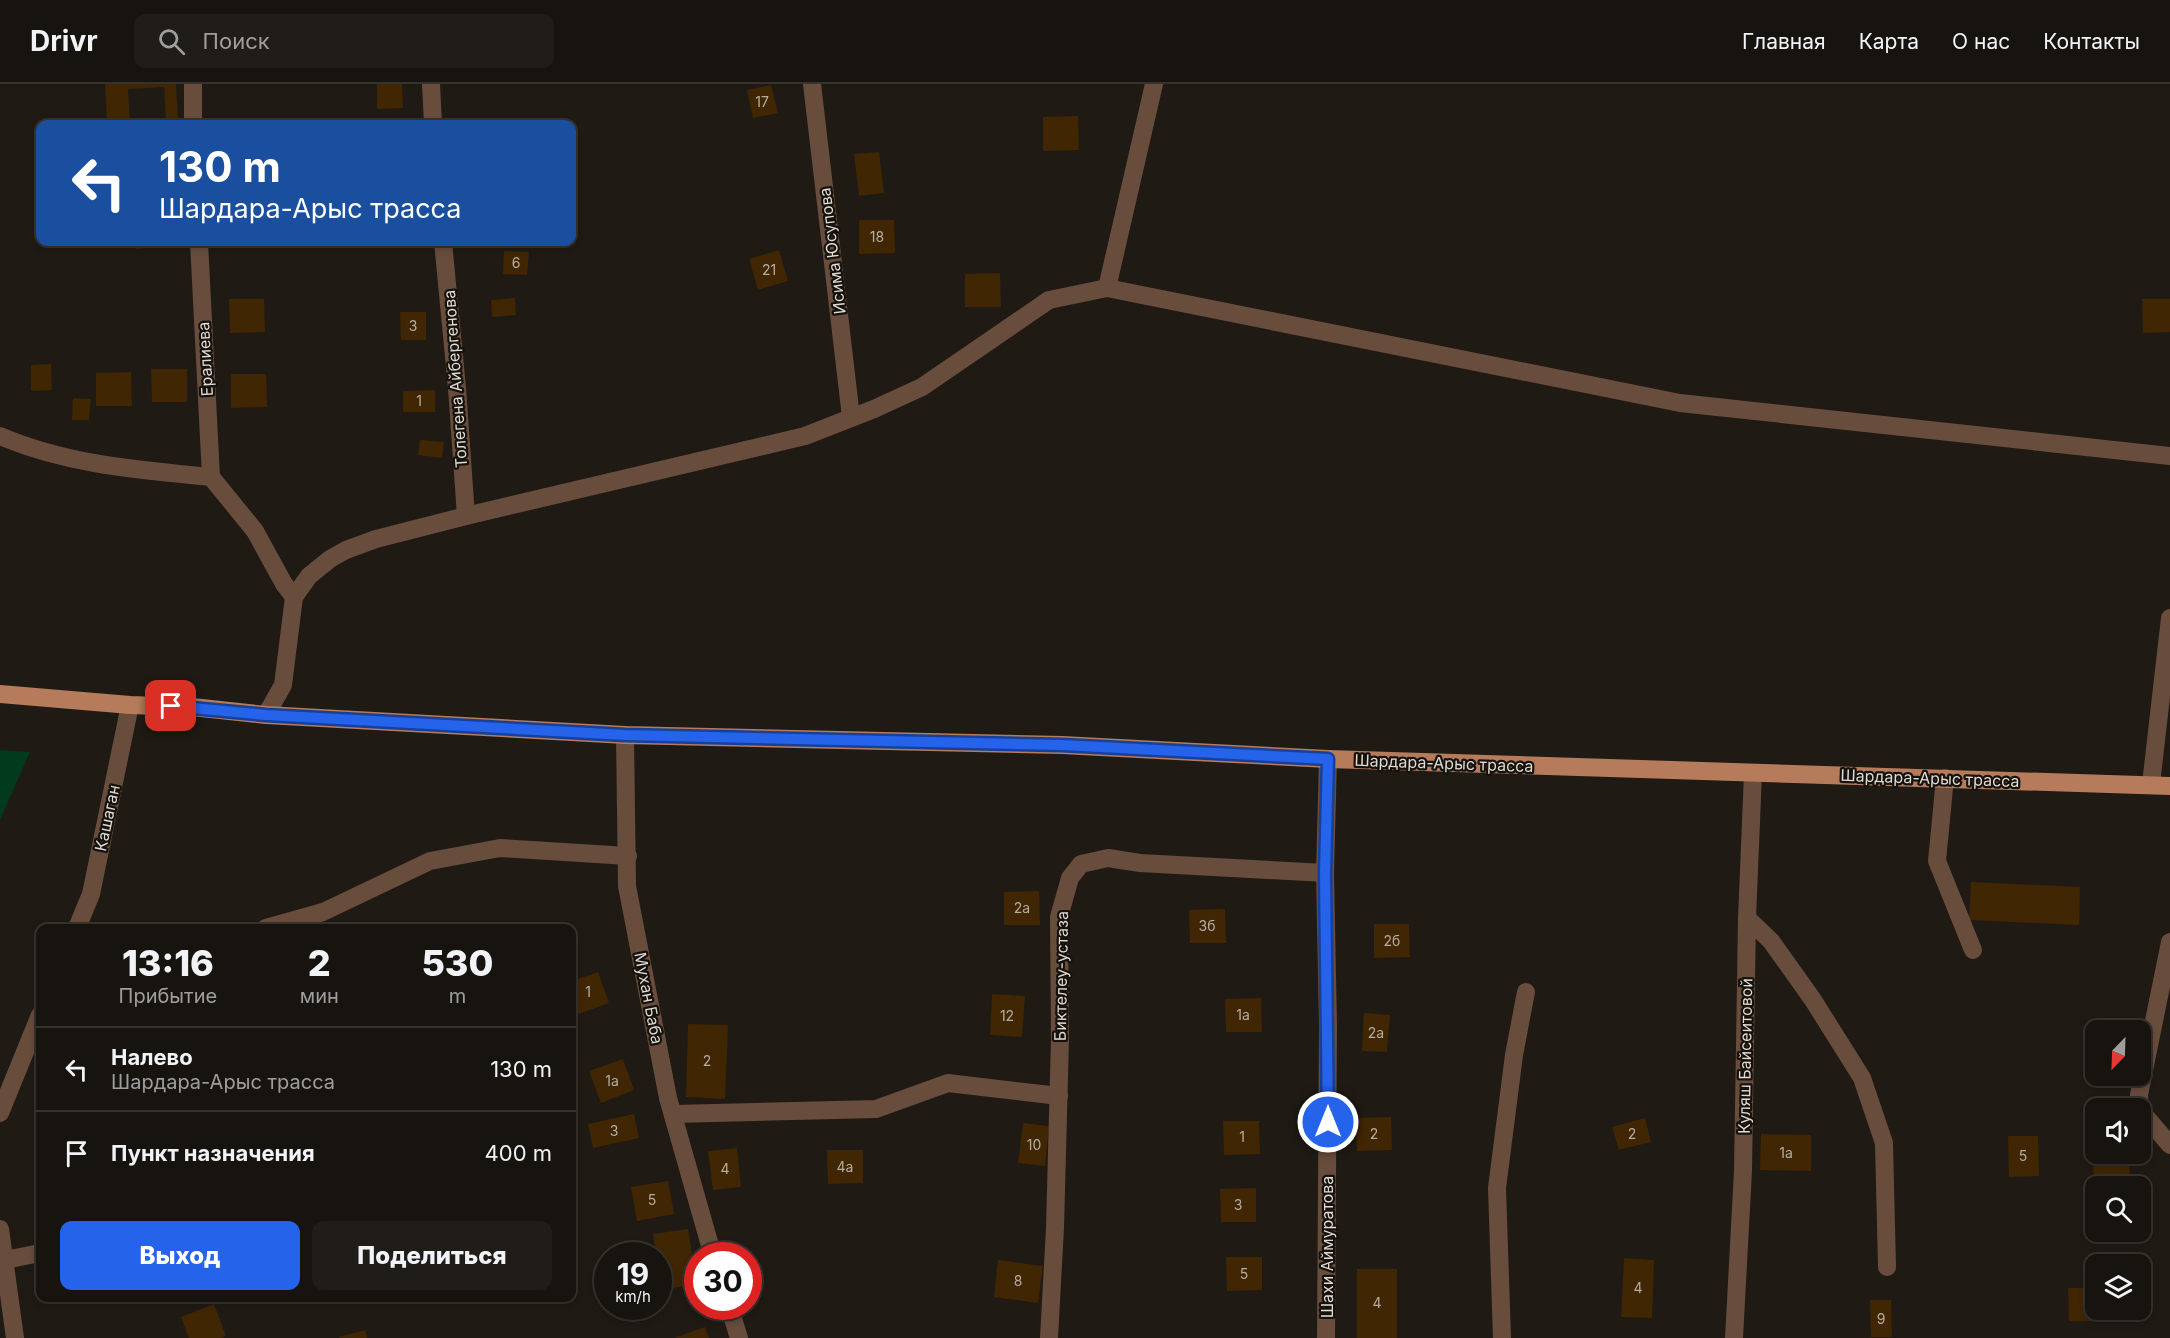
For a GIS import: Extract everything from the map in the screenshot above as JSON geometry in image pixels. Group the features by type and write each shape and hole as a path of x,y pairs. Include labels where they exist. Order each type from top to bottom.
{"main road":[{"name":"Шардара-Арыс трасса","path":"0,694 130,705 192,707 266,715 625,735 1062,745 1328,759 2170,786"}],"street":[{"path":"193,84 194,120"},
{"path":"431,84 433,120"},
{"name":"Исима Юсупова","path":"812,84 851,417"},
{"path":"1107,288 1154,84"},
{"name":"Ералиева","path":"199,246 211,477"},
{"name":"Толегена Айбергенова","path":"443,246 466,516"},
{"path":"266,715 284,685 294,597 309,576 330,559 346,550 376,538 805,436 922,387 1049,300 1107,288 1680,403 2170,456"},
{"path":"0,436 20,444 99,465 211,477 255,531 284,584 294,597"},
{"path":"2151,784 2170,618"},
{"name":"Кашаган","path":"79,924 91,894 130,705"},
{"name":"Мухан Баба","path":"625,735 627,886 668,1098 709,1242"},
{"name":"Шахи Аймуратова","path":"1326,1338 1328,1026 1325,873 1328,759"},
{"name":"Куляш Байсеитовой","path":"1734,1338 1743,1170 1747,918 1753,773"},
{"path":"1945,778 1937,861 1973,950"},
{"path":"280,924 323,912 430,861 500,848 628,856"},
{"name":"Биктелеу-устаза","path":"1048,1338 1055,1228 1059,1096 1059,917 1070,878 1081,864 1108,858 1140,863 1325,873"},
{"path":"1747,918 1771,941 1813,1000 1862,1078 1884,1143 1887,1267"},
{"path":"2139,1098 2170,942"},
{"path":"1502,1338 1497,1188 1514,1055 1526,992"},
{"path":"0,1113 36,1025"},
{"path":"674,1114 876,1109 948,1083 1059,1096"},
{"path":"2151,1122 2170,1145"},
{"path":"0,1229 15,1338"},
{"path":"5,1260 36,1254"},
{"path":"733,1320 739,1338"}],"green space":[{"path":"0,750 30,752 0,820"}],"building":[{"path":"105,84 176,84 178,119 166,120 164,87 128,89 130,120 107,120"},
{"path":"377,84 402,84 403,108 377,109"},
{"path":"771,85 778,113 753,118 747,90"},
{"path":"1078,116 1079,150 1043,151 1043,117"},
{"path":"879,152 884,193 859,196 854,154"},
{"path":"859,220 894,220 895,253 859,254"},
{"path":"136,246 164,246 136,249"},
{"path":"779,250 788,281 758,290 749,259"},
{"path":"504,251 529,252 527,275 503,274"},
{"path":"1000,273 1001,307 965,307 965,274"},
{"path":"515,298 516,315 492,317 491,300"},
{"path":"229,299 264,299 265,332 230,333"},
{"path":"2142,299 2170,299 2170,332 2143,333"},
{"path":"400,312 426,312 426,340 401,340"},
{"path":"51,364 52,390 31,391 31,365"},
{"path":"151,369 187,369 187,402 152,402"},
{"path":"131,372 132,406 96,406 96,373"},
{"path":"231,374 266,374 267,407 231,408"},
{"path":"435,390 435,412 403,412 403,391"},
{"path":"73,398 91,399 89,420 72,420"},
{"path":"420,440 444,442 442,458 418,455"},
{"path":"1971,882 2080,887 2079,925 1969,920"},
{"path":"1039,891 1040,925 1004,925 1004,892"},
{"path":"1225,909 1226,943 1190,943 1189,910"},
{"path":"1374,924 1409,924 1410,957 1374,958"},
{"path":"598,972 609,1003 576,1015 576,980"},
{"path":"992,994 1025,996 1022,1037 990,1035"},
{"path":"1261,998 1262,1032 1226,1032 1225,999"},
{"path":"1364,1013 1390,1015 1387,1052 1362,1051"},
{"path":"688,1024 728,1025 725,1099 686,1097"},
{"path":"623,1059 634,1090 601,1103 589,1071"},
{"path":"634,1114 639,1138 593,1148 588,1124"},
{"path":"1391,1117 1392,1150 1357,1151 1356,1118"},
{"path":"1645,1118 1651,1142 1619,1150 1612,1127"},
{"path":"1223,1121 1259,1121 1260,1154 1224,1155"},
{"path":"1023,1123 1049,1126 1045,1166 1018,1163"},
{"path":"1761,1134 1811,1135 1811,1171 1760,1170"},
{"path":"2008,1136 2038,1136 2039,1176 2009,1177"},
{"path":"737,1148 741,1187 713,1190 708,1151"},
{"path":"827,1150 863,1150 863,1183 828,1184"},
{"path":"2093,1164 2129,1164 2130,1176 2094,1176"},
{"path":"668,1181 674,1214 637,1221 631,1187"},
{"path":"1256,1188 1256,1222 1221,1222 1220,1189"},
{"path":"688,1229 690,1242 684,1242 684,1286 672,1288 672,1242 654,1242 653,1234"},
{"path":"1226,1257 1262,1257 1262,1290 1227,1291"},
{"path":"1624,1258 1654,1260 1652,1318 1621,1317"},
{"path":"998,1260 1043,1266 1038,1303 994,1297"},
{"path":"1357,1269 1397,1269 1397,1338 1357,1338"},
{"path":"2068,1288 2085,1288 2085,1320 2105,1321 2069,1321"},
{"path":"1870,1300 1891,1300 1892,1337 1871,1337"},
{"path":"214,1304 226,1336 189,1338 181,1317"},
{"path":"705,1327 709,1338 674,1338"},
{"path":"365,1330 367,1338 339,1338 339,1337"}],"route":[{"path":"171,706 266,715 625,735 1062,745 1328,759 1325,873 1328,1122"}]}
